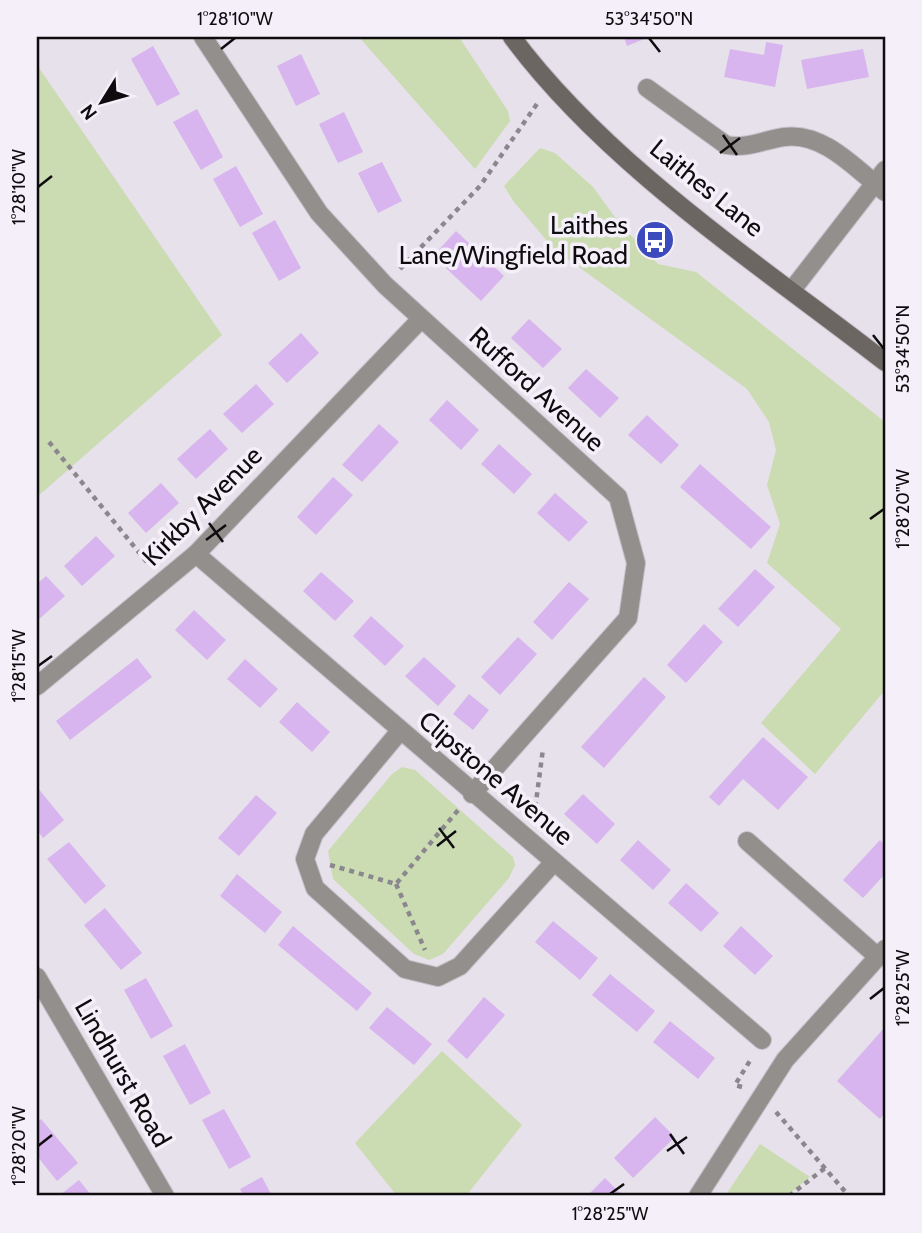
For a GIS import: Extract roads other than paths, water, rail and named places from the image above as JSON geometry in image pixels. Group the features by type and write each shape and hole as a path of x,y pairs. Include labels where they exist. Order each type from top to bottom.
{"main road":[{"name":"Laithes Lane","path":"512,37 588,123 630,160 885,362"}],"street":[{"name":"Rufford Avenue","path":"203,37 319,213 385,285 618,497 636,563 628,618 471,794"},
{"name":"Laithes Lane","path":"647,88 726,145 739,147 784,137 804,136 828,147 882,182"},
{"path":"792,290 882,182"},
{"name":"Kirkby Avenue","path":"37,686 196,554 421,319"},
{"name":"Clipstone Avenue","path":"196,554 471,794 762,1040"},
{"path":"400,731 314,834 305,859 315,888 405,969 436,976 460,966 554,862"},
{"path":"698,1196 785,1060 882,953 747,841"},
{"name":"Lindhurst Road","path":"37,977 165,1196"}],"place":[{"name":"Laithes Lane/Wingfield Road","path":"655,240"}]}
